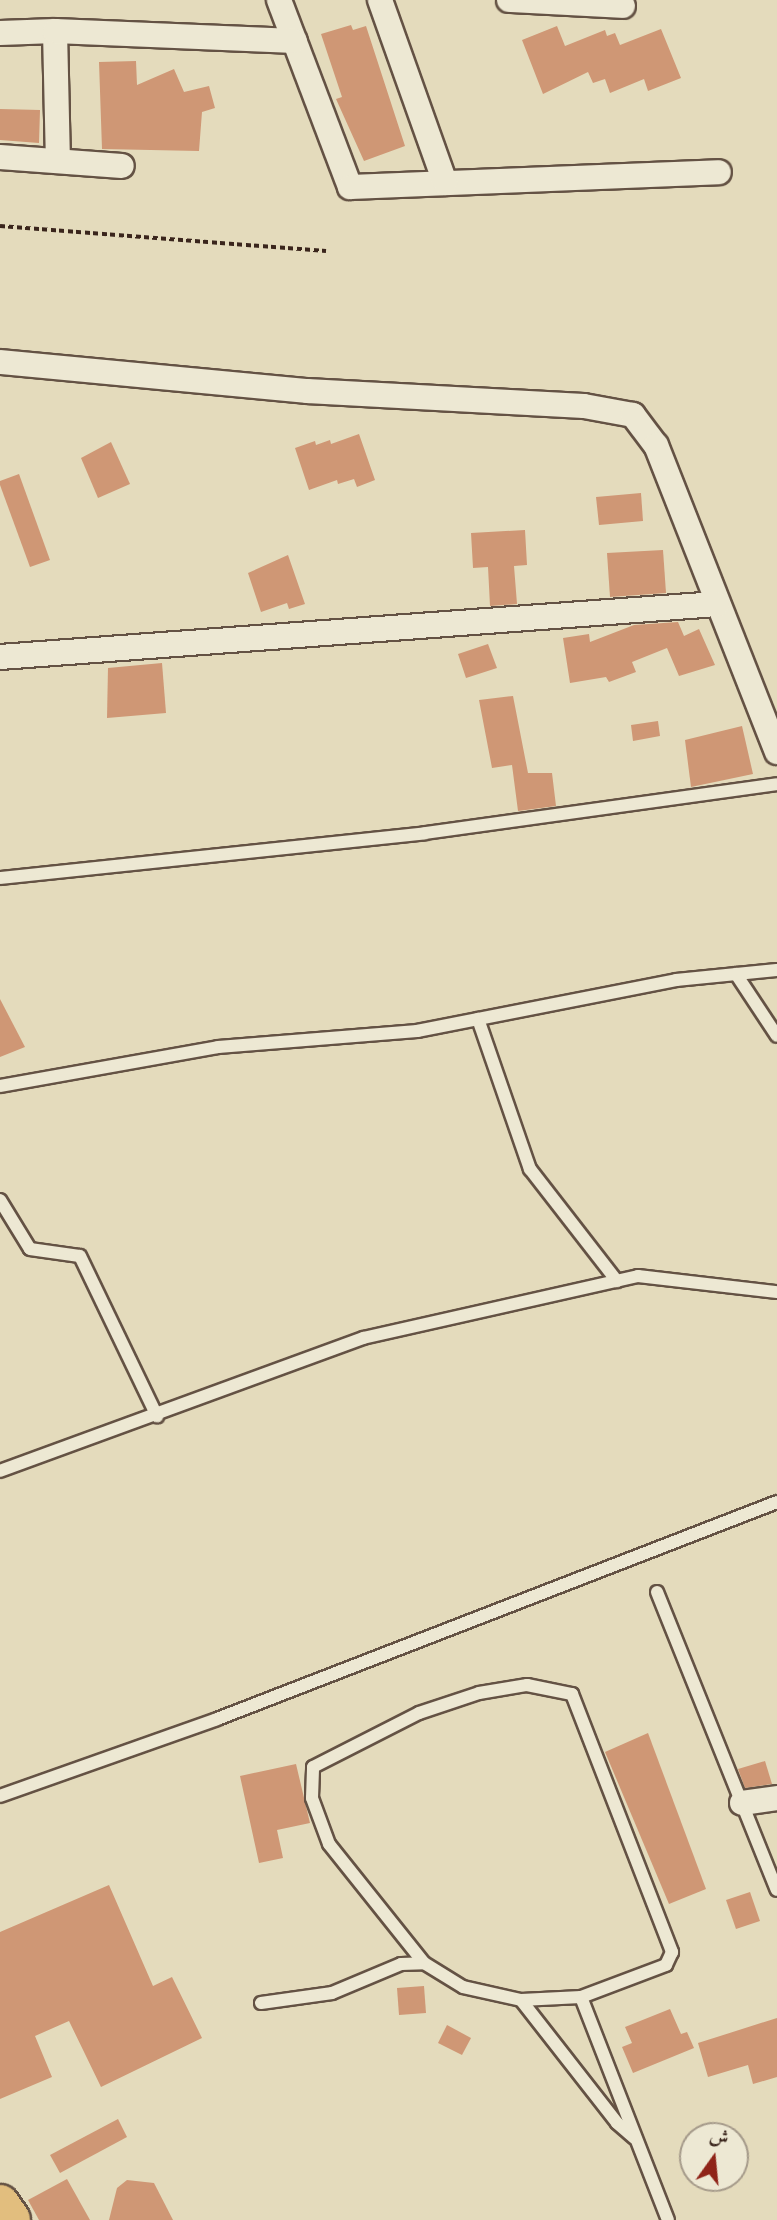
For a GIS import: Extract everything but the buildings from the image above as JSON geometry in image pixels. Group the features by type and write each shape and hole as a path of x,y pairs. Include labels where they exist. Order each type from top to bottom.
{"main road":[{"path":"0,2204 11,2220"}],"street":[{"path":"279,0 350,187 719,172"},
{"path":"380,0 445,183"},
{"path":"509,0 623,6"},
{"path":"0,33 55,31 295,41"},
{"path":"55,31 58,161"},
{"path":"0,157 122,166"},
{"path":"0,362 307,391 623,411 641,423 656,445 777,752"},
{"path":"0,657 717,604"},
{"path":"742,1803 777,1798"}],"lane":[{"path":"0,878 425,833 777,783"},
{"path":"0,1086 218,1047 417,1031 676,980 777,970"},
{"path":"736,974 777,1037"},
{"path":"478,1019 530,1169 617,1281"},
{"path":"0,1200 30,1249 80,1256 157,1416"},
{"path":"0,1471 157,1416 363,1338 638,1276 777,1292"},
{"path":"0,1796 217,1719 777,1502"},
{"path":"657,1592 777,1890"},
{"path":"527,1685 572,1694 672,1952 666,1965 581,1997 522,2000 463,1987 424,1963 329,1844 312,1798 313,1767 419,1713 467,1697 527,1685"},
{"path":"261,2003 332,1993 401,1965 424,1963"},
{"path":"581,1997 668,2220"},
{"path":"522,2000 617,2123 635,2139"}],"path":[{"path":"0,226 326,251"}]}
